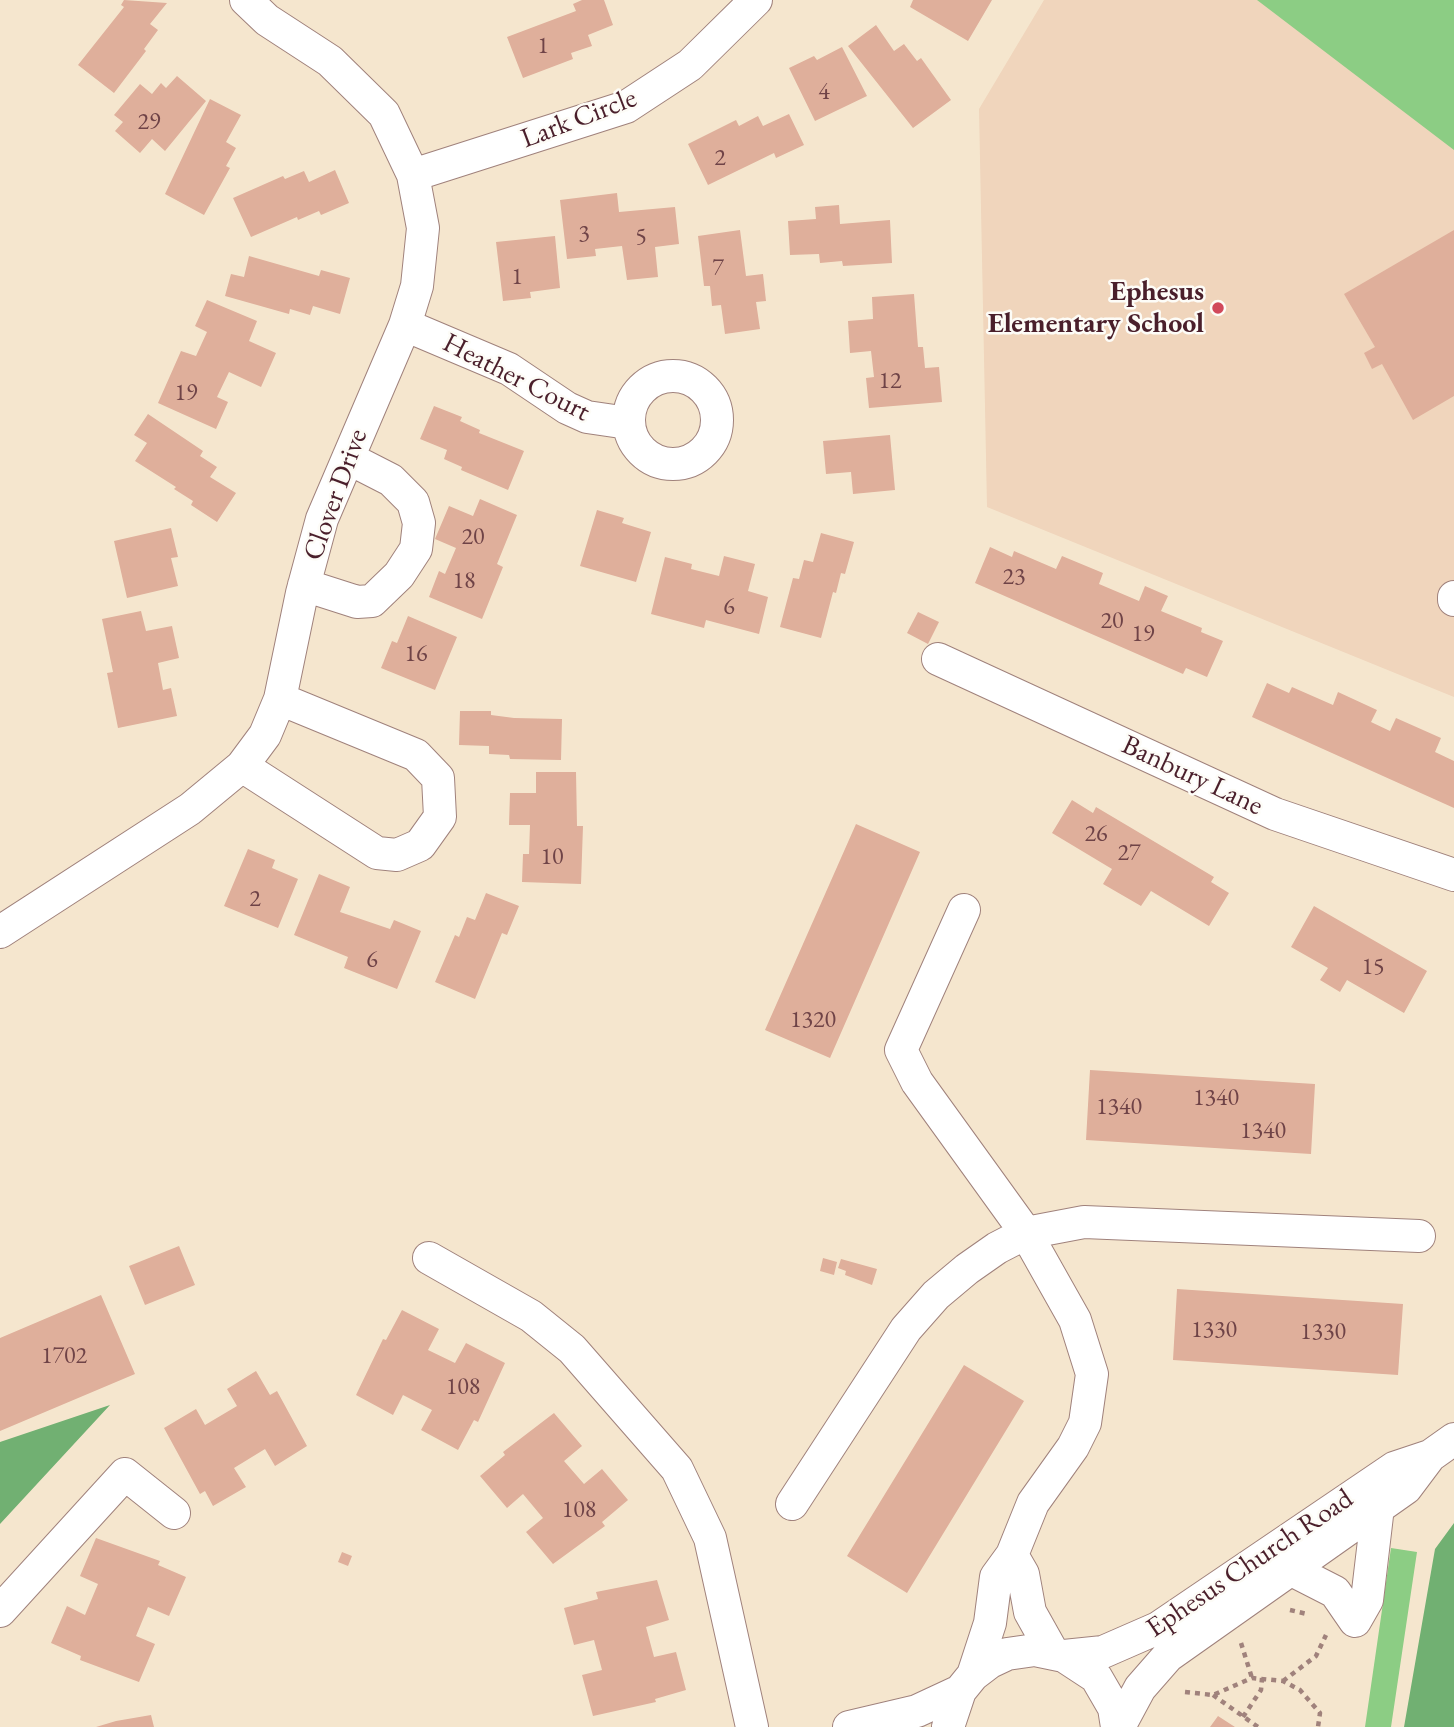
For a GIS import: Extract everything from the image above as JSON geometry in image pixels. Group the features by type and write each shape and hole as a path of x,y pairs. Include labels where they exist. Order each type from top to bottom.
{"street":[{"name":"Clover Drive","path":"0,932 190,809 242,766 265,735 280,699 304,585 323,519 405,325 416,286 423,228 414,175 384,114 330,61 267,20 246,0"},
{"name":"Lark Circle","path":"414,175 626,107 690,65 756,0"},
{"name":"Heather Court","path":"405,325 509,369 567,408 587,417 628,423"},
{"path":"304,585 357,602 372,601 399,575 416,549 419,523 413,502 391,480 348,458"},
{"name":"Banbury Lane","path":"938,659 1275,814 1454,875"},
{"path":"242,766 377,853 397,855 420,845 440,817 438,778 416,755 280,699"},
{"path":"948,1727 990,1623 996,1577 1012,1555 1027,1514 1073,1447 1084,1423 1092,1374 1075,1320 1026,1233 917,1083 901,1050 964,910"},
{"path":"792,1504 906,1329 936,1296 967,1269 996,1248 1026,1233 1084,1222 1419,1236"},
{"path":"429,1258 531,1317 572,1349 677,1469 710,1538 752,1727"},
{"name":"Ephesus Church Road","path":"1118,1727 1152,1671 1185,1642 1406,1488 1442,1447"},
{"name":"Ephesus Church Road","path":"966,1683 990,1662 1007,1654 1035,1650 1058,1654 1103,1651 1158,1628 1394,1468 1442,1447"},
{"path":"0,1612 125,1474 174,1513"},
{"path":"1290,1569 1335,1592 1355,1621 1367,1600 1378,1507"},
{"path":"1012,1555 1023,1574 1030,1612 1058,1654 1096,1677 1114,1708 1118,1727"},
{"path":"849,1727 917,1711 966,1683"}],"path":[{"path":"1290,1610 1315,1615"},
{"path":"1283,1681 1316,1656 1326,1639 1326,1630"},
{"path":"1241,1643 1251,1678"},
{"path":"1213,1695 1251,1678 1283,1681 1300,1690 1320,1713 1318,1727"},
{"path":"1243,1717 1261,1690 1262,1678"},
{"path":"1185,1692 1213,1695 1258,1727"}],"shaded area":[{"name":"Ephesus Elementary School","path":"1044,0 1454,0 1454,697 987,507 979,109"}],"green space":[{"path":"1257,0 1454,0 1454,150"},
{"path":"110,1405 0,1524 0,1442"},
{"path":"1454,1523 1454,1727 1404,1727 1435,1549"},
{"path":"1391,1548 1417,1552 1391,1727 1365,1727"}],"building":[{"path":"124,0 167,3 150,24 158,30 144,49 146,51 114,93 78,65 124,7 121,5"},
{"path":"582,0 604,0 613,25 588,35 592,46 571,53 573,59 523,78 507,37 576,11 573,4"},
{"path":"913,0 992,0 968,41 910,7"},
{"path":"876,25 894,51 904,44 917,61 921,58 951,100 913,128 848,46"},
{"path":"842,47 867,96 815,121 789,68 814,56 817,60"},
{"path":"177,76 206,101 165,151 152,139 140,153 115,131 123,122 114,115 140,84 152,94 161,83 166,88"},
{"path":"210,99 241,115 226,142 236,148 226,166 230,168 204,215 165,194"},
{"path":"789,114 804,145 776,158 774,153 708,185 688,144 736,120 739,126 758,116 763,126"},
{"path":"335,170 349,203 321,215 319,211 298,220 297,217 251,237 233,198 283,176 285,179 304,171 309,182"},
{"path":"617,193 619,212 675,207 679,244 655,247 658,277 627,280 622,246 595,249 596,256 567,259 560,200"},
{"path":"839,205 840,224 890,220 892,263 843,266 842,261 820,263 819,254 790,255 788,221 816,219 815,207"},
{"path":"740,230 746,276 763,274 766,301 756,302 760,329 725,334 721,305 712,306 710,286 704,286 698,236"},
{"path":"1454,230 1454,396 1413,420 1382,364 1372,369 1364,353 1375,347 1344,294"},
{"path":"555,236 560,288 530,292 531,298 503,301 496,242"},
{"path":"249,256 319,276 321,270 350,278 340,314 313,306 310,315 290,309 289,314 225,296 231,274 244,277"},
{"path":"914,294 918,347 923,347 925,368 939,367 942,402 869,408 866,378 874,377 871,351 850,353 848,321 873,319 872,297"},
{"path":"207,300 257,321 249,341 276,353 261,387 229,372 217,397 228,402 216,429 158,403 181,351 196,356 207,332 195,326"},
{"path":"434,406 462,417 460,421 480,430 479,433 524,451 508,490 461,470 462,467 444,459 447,450 420,439"},
{"path":"148,414 203,451 200,456 217,467 210,477 236,493 217,522 191,505 193,501 174,489 176,487 135,461 147,443 134,435"},
{"path":"890,435 895,490 853,494 851,472 826,474 823,441"},
{"path":"480,499 517,515 497,564 503,567 482,619 429,597 439,571 445,574 456,548 435,539 449,506 473,516"},
{"path":"597,510 624,518 622,523 651,532 636,582 580,566"},
{"path":"171,528 178,557 171,558 178,586 127,598 114,541"},
{"path":"821,533 854,542 845,574 841,573 836,593 833,592 821,638 780,627 793,578 799,579 804,560 813,562"},
{"path":"990,547 1012,557 1014,551 1056,569 1062,556 1103,573 1099,584 1139,601 1145,586 1168,596 1161,611 1202,628 1201,632 1223,641 1207,677 1186,668 1183,674 975,583"},
{"path":"724,556 755,564 748,591 768,597 759,634 706,620 704,628 651,614 665,557 692,564 691,569 719,576"},
{"path":"141,611 146,631 172,626 179,658 158,663 163,690 171,688 177,716 118,728 107,673 113,672 102,619"},
{"path":"918,612 939,622 928,644 907,633"},
{"path":"408,616 457,637 435,690 381,668 392,641 397,643"},
{"path":"1267,683 1289,693 1292,687 1333,705 1338,692 1377,710 1371,722 1390,731 1396,718 1441,738 1435,752 1454,761 1454,808 1252,717"},
{"path":"460,711 491,711 491,715 514,718 562,719 561,760 510,759 509,755 489,754 489,746 459,745"},
{"path":"536,772 576,772 577,826 583,826 581,884 522,882 523,854 529,854 530,825 509,825 510,793 536,793"},
{"path":"1072,800 1093,813 1096,807 1214,877 1211,882 1229,893 1209,926 1151,891 1141,906 1103,884 1112,869 1052,833"},
{"path":"856,824 920,852 830,1058 765,1030"},
{"path":"248,849 275,860 272,868 298,879 278,928 224,906"},
{"path":"319,874 350,887 340,912 390,929 394,920 421,931 397,989 344,968 348,957 294,935"},
{"path":"486,893 519,906 507,935 502,933 475,999 435,982 455,935 459,937 467,917 475,920"},
{"path":"1314,906 1427,971 1404,1013 1347,980 1340,992 1320,980 1328,968 1291,947"},
{"path":"1090,1070 1315,1084 1311,1154 1086,1140"},
{"path":"179,1246 195,1285 145,1305 129,1266"},
{"path":"823,1258 837,1262 834,1275 820,1271"},
{"path":"841,1259 877,1269 872,1285 845,1275 846,1271 838,1268"},
{"path":"1177,1289 1403,1304 1398,1375 1173,1360"},
{"path":"101,1295 135,1374 0,1431 0,1338"},
{"path":"402,1310 439,1329 428,1350 455,1363 466,1343 505,1363 478,1422 474,1420 458,1450 421,1430 432,1410 403,1395 393,1415 356,1395 383,1339 386,1340"},
{"path":"964,1365 1024,1401 907,1593 847,1556"},
{"path":"256,1371 270,1395 277,1391 307,1446 275,1466 265,1449 234,1468 246,1487 213,1506 205,1491 200,1494 164,1428 196,1409 205,1425 237,1406 227,1389"},
{"path":"554,1413 582,1446 564,1461 584,1484 602,1469 628,1500 602,1522 605,1526 553,1564 526,1532 543,1518 523,1494 507,1508 480,1476 505,1455 503,1452"},
{"path":"96,1538 160,1561 158,1565 186,1577 169,1616 148,1607 136,1636 155,1644 139,1682 80,1660 81,1656 51,1643 67,1606 85,1615 98,1584 80,1576"},
{"path":"342,1552 352,1556 348,1566 338,1562"},
{"path":"657,1580 669,1620 646,1627 654,1657 676,1652 686,1690 655,1699 656,1702 593,1716 582,1675 602,1670 594,1640 574,1645 564,1608 598,1599 596,1592"},
{"path":"151,1715 154,1727 96,1727 116,1721"},
{"path":"1218,1716 1235,1727 1210,1727"}],"place":[{"name":"Ephesus Elementary School","path":"1218,308"}]}
